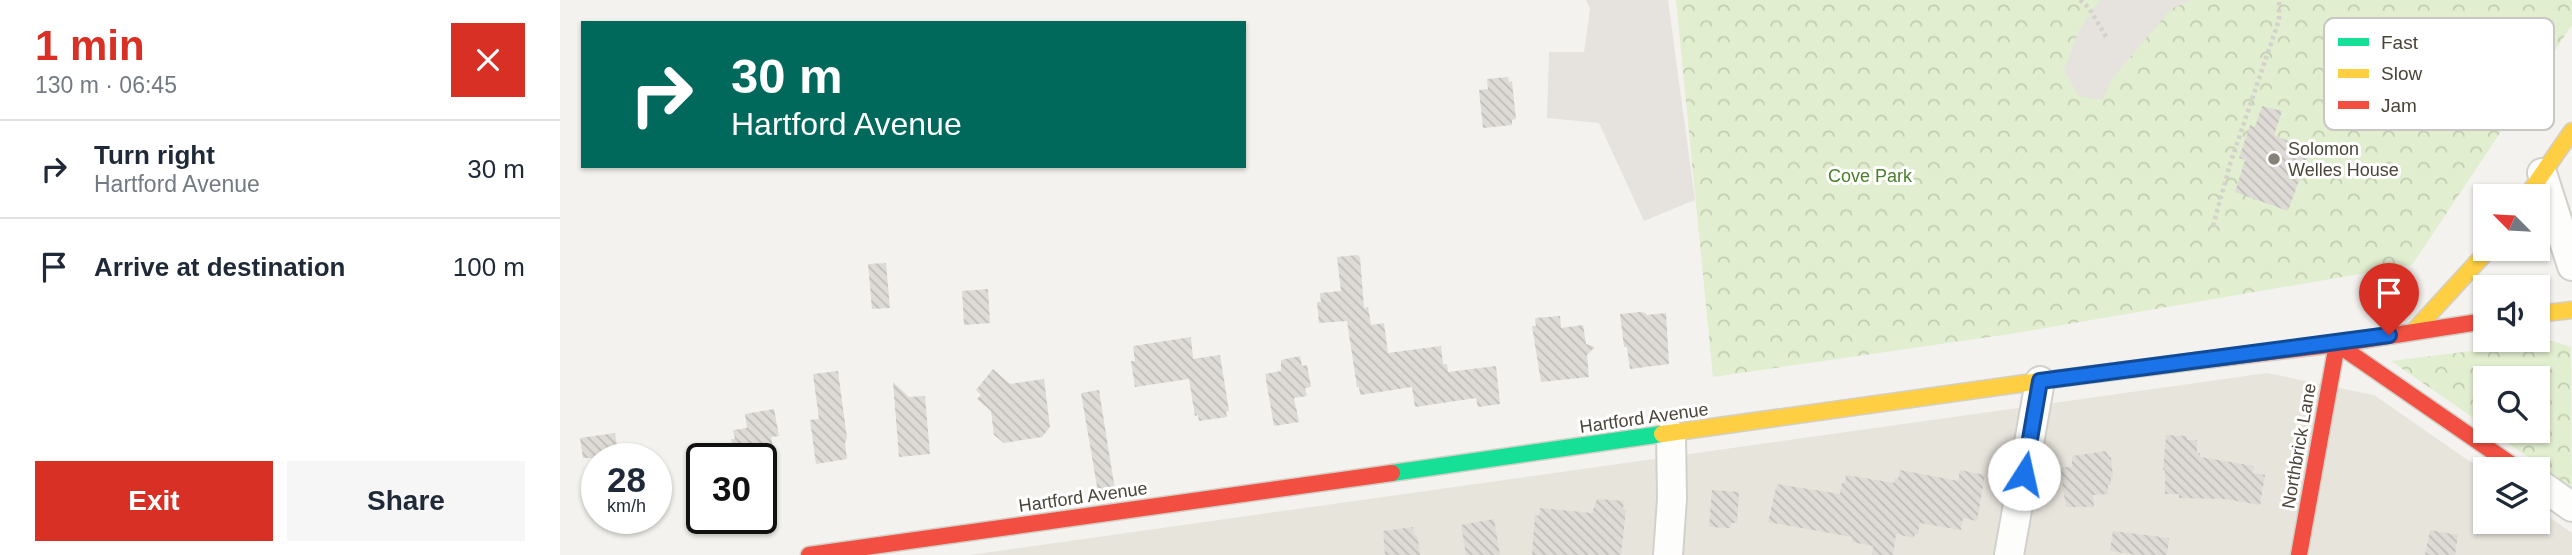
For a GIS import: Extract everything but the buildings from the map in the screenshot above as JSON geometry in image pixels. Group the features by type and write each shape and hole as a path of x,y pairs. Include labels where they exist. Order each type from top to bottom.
{"street":[{"path":"2536,184 2572,131"},
{"path":"2550,218 2572,266"},
{"path":"2414,331 2478,261"},
{"path":"2550,313 2572,310"},
{"name":"Hartford Avenue","path":"809,555 2040,381 2337,344 2473,323"},
{"path":"2337,344 2501,457"},
{"name":"Northbrick Lane","path":"2299,555 2337,344"},
{"path":"2009,555 2040,381"},
{"path":"1668,555 1672,499 1671,434"},
{"path":"2550,491 2572,507"}],"path":[{"path":"2080,0 2089,8 2108,40"},
{"path":"2213,226 2231,161 2279,20 2279,0"}],"shaded area":[{"path":"1586,0 1668,0 1695,200 1644,221 1599,123 1547,118 1549,52 1584,52 1590,9"},
{"path":"2100,0 2192,0 2171,9 2111,80 2103,100 2079,96 2064,70 2079,30"},
{"path":"2267,373 2374,395 2473,464 2473,534 2550,534 2550,517 2572,533 2572,555 969,555"}],"green space":[{"name":"Cove Park","path":"1676,0 2572,0 2572,25 2554,52 2554,18 2324,18 2324,130 2502,130 2412,265 2010,334 1713,377"},
{"path":"2550,341 2571,347 2572,488 2550,473 2550,457 2528,457 2508,443 2550,443 2550,366 2473,366 2473,418 2391,361 2473,351 2550,352"}],"traffic: fast":[{"path":"1392,473 1662,434"}],"traffic: slow":[{"path":"2535,184 2572,131"},
{"path":"2414,331 2478,261"},
{"path":"2550,313 2572,310"},
{"path":"1662,434 2213,359"}],"traffic: jam":[{"path":"2213,359 2337,344 2473,323"},
{"path":"2299,555 2337,344 2501,457"},
{"path":"809,555 1392,473"}],"place":[{"name":"Solomon Welles House","path":"2274,159"}],"route":[{"path":"2024,474 2040,381 2337,344 2389,335"}]}
